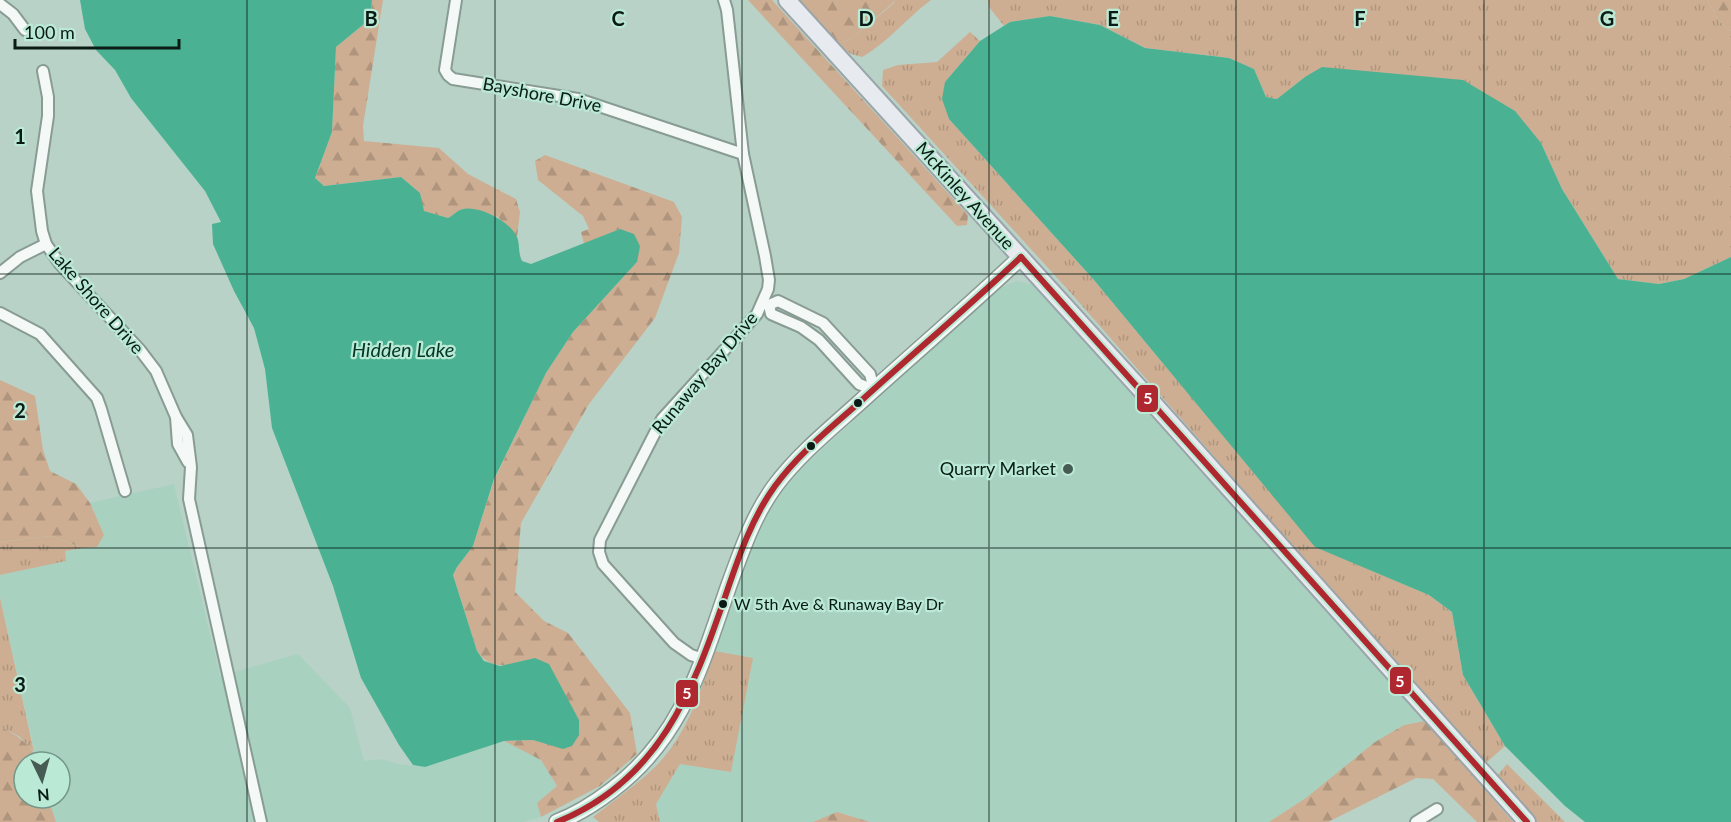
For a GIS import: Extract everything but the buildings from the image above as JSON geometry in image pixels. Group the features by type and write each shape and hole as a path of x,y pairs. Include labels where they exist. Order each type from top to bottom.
{"main road":[{"name":"McKinley Avenue","path":"787,0 1021,257 1527,822"},
{"path":"557,822 601,799 634,772 662,741 682,709 703,659 745,542 765,500 777,484 814,444 1021,257"}],"street":[{"name":"Bayshore Drive","path":"456,0 445,70 453,79 578,99 742,154"},
{"name":"Runaway Bay Drive","path":"703,659 691,655 674,643 603,564 599,552 600,540 662,419 766,304 769,280 742,154 727,10 724,0"},
{"path":"0,4 13,14 25,30"},
{"name":"Lake Shore Drive","path":"43,71 48,97 48,116 37,191 38,211 46,244 60,264 140,350 156,371 176,417 178,444 191,467 189,499 193,521 261,822"},
{"path":"0,273 20,257 46,244"},
{"path":"766,304 771,314 801,327 819,340 859,384 874,390"},
{"path":"0,313 40,334 97,398 124,491"},
{"path":"1416,822 1437,809"}],"shaded area":[{"path":"1017,281 1033,285 1054,302 1425,721 1404,725 1306,798 1269,822 870,822 837,812 813,822 660,822 656,804 680,764 730,772 753,658 715,651 753,539 775,499 804,466 1000,288"},
{"path":"174,484 220,676 298,654 350,708 364,761 381,759 398,764 425,767 504,741 541,759 557,787 537,803 541,817 523,822 56,822 52,810 72,810 72,750 34,750 0,598 0,575 65,561 65,551 97,547 104,535 90,503"}],"green space":[{"path":"372,0 383,0 363,126 364,141 439,148 468,174 516,199 520,212 517,237 498,217 462,209 448,218 423,211 420,193 401,177 324,186 315,178 332,132 336,47 370,19"},
{"path":"748,0 772,0 968,215 967,225 957,226"},
{"path":"799,0 895,0 851,39 838,44"},
{"path":"895,0 931,0 880,45 862,57 851,54 838,44 851,39"},
{"path":"988,0 1707,0 1718,20 1731,31 1731,257 1684,279 1659,284 1618,279 1562,189 1541,143 1305,77 1278,99 1266,97 1254,69 1229,58 1145,48 1100,25 1050,16 1010,22 1004,26 989,7"},
{"path":"1707,0 1731,0 1731,31 1718,20"},
{"path":"970,32 980,41 945,82 949,119 1094,280 1315,546 1429,595 1452,612 1463,675 1505,746 1486,763 1070,292 882,86 883,70 898,65 937,62"},
{"path":"545,155 674,202 682,217 679,253 655,318 589,404 521,523 515,592 544,621 568,633 630,713 637,754 600,786 541,817 537,803 557,786 541,760 504,741 533,740 563,748 535,658 496,665 483,658 477,651 453,575 473,546 494,480 546,373 573,332 637,262 620,229 584,244 581,232 589,229 583,216 538,180 535,161"},
{"path":"0,380 35,396 43,450 50,471 76,484 90,503 104,535 97,547 83,548 51,536 0,542"},
{"path":"51,536 83,548 65,551 66,561 0,575 0,542"},
{"path":"0,598 34,750 20,737 0,726"},
{"path":"715,651 753,658 731,772 680,764 656,804 660,822 599,822 593,817 655,767 676,741 704,682"},
{"path":"1425,721 1513,822 1477,822 1433,779 1416,778 1328,822 1269,822 1306,798 1375,742 1404,725"},
{"path":"0,726 32,750 12,750 12,810 52,810 56,822 0,822"},
{"path":"1507,764 1565,822 1537,822 1500,779 1498,775"},
{"path":"837,812 870,822 813,822"}],"water":[{"name":"Hidden Lake","path":"80,0 372,0 370,19 336,47 332,132 315,178 324,186 401,177 420,193 424,211 448,218 467,208 483,211 500,220 517,237 522,261 531,264 620,229 634,234 640,246 637,262 573,332 546,373 494,479 473,546 453,575 477,651 484,661 500,666 535,658 549,664 579,720 579,735 572,746 563,749 533,740 504,741 425,767 413,765 399,745 361,678 333,586 272,428 265,369 254,328 213,244 212,224 221,222 205,191 131,98 115,70 96,50 85,29"},
{"path":"1050,16 1100,25 1145,48 1229,58 1254,69 1266,97 1277,99 1322,67 1463,80 1515,111 1541,143 1562,189 1618,279 1659,284 1684,279 1731,257 1731,822 1585,822 1565,806 1505,746 1463,675 1452,612 1429,595 1315,547 1094,280 949,119 942,99 945,82 980,41 1010,22"}],"transit line":[{"name":"5","path":"1021,257 1527,822"},
{"name":"5","path":"557,822 592,804 622,783 646,758 667,730 699,667 752,526 766,499 784,474 816,441 1021,257"}],"place":[{"name":"Quarry Market","path":"1068,469"},
{"name":"W 5th Ave & Runaway Bay Dr","path":"723,604"}]}
